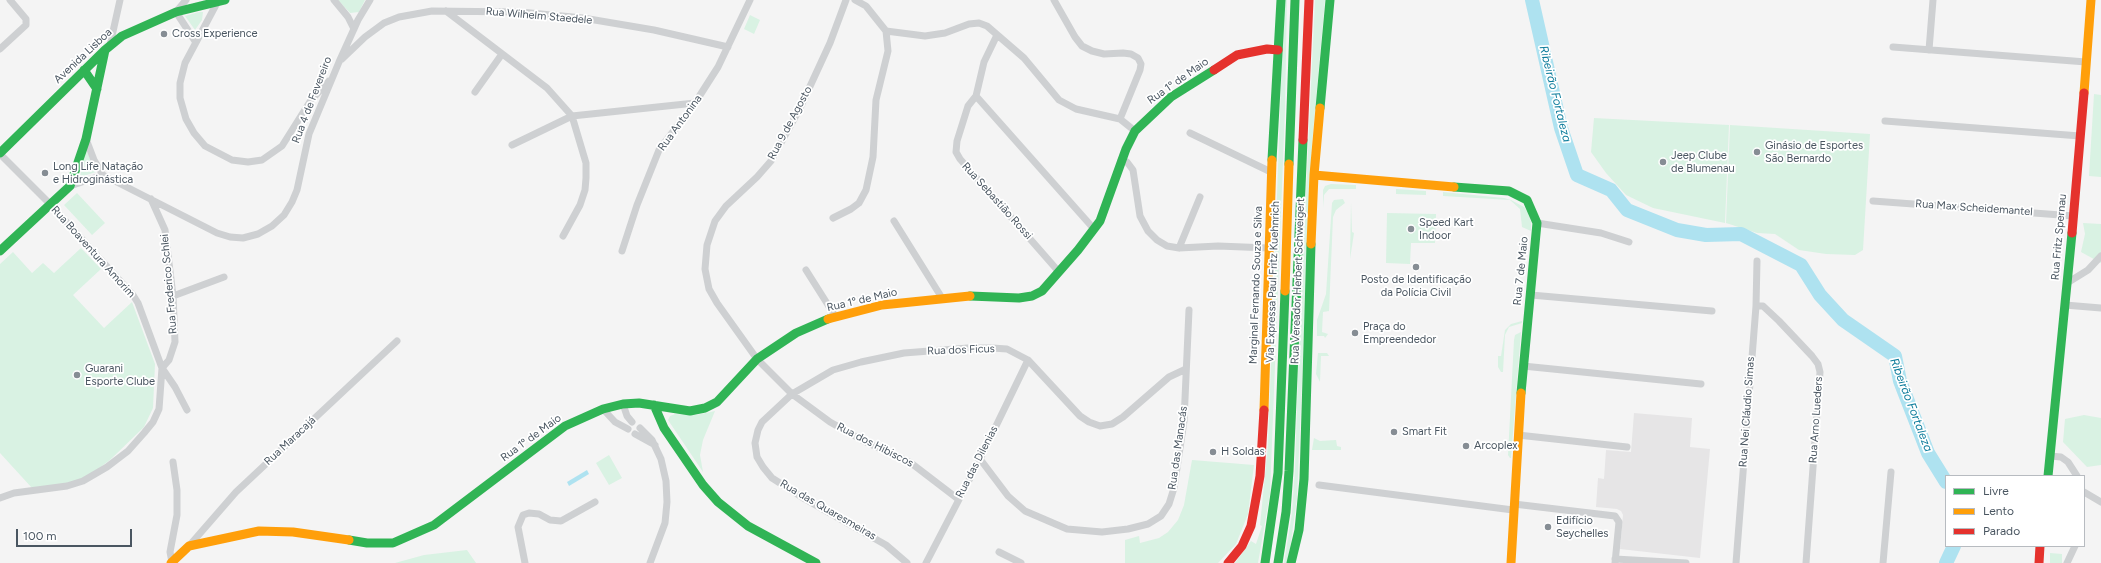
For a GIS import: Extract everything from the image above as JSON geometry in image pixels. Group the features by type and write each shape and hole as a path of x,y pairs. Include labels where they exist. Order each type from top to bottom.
{"street":[{"path":"0,49 26,25 26,19 10,0"},
{"path":"70,186 86,139 120,0"},
{"path":"186,0 176,12 195,41"},
{"path":"334,0 348,17 354,29"},
{"name":"Rua 4 de Fevereiro","path":"104,175 217,233 230,237 244,238 258,234 272,226 284,216 292,202 297,190 309,134 354,29 370,0"},
{"name":"Rua Antonina","path":"622,251 637,205 659,150 695,103 728,47 750,0"},
{"name":"Rua 9 de Agosto","path":"757,358 717,303 709,289 705,269 707,245 715,221 726,206 757,177 771,161 830,43 846,0"},
{"path":"833,218 859,203 866,190 873,157 876,100 888,51 886,31 866,6 855,0"},
{"path":"1054,0 1075,37 1082,46 1092,52 1104,54 1123,53 1138,58 1141,64 1140,70 1120,119"},
{"name":"Marginal Fernando Souza e Silva","path":"1228,563 1242,546 1251,526 1257,500 1264,421 1271,172 1281,0"},
{"name":"Via Expressa Paul Fritz Kuehnrich","path":"1265,563 1274,510 1278,473 1295,0"},
{"name":"Via Expressa Paul Fritz Kuehnrich","path":"1278,563 1286,512 1289,471 1309,0"},
{"name":"Rua Vereador Herbert Schweigert","path":"1291,563 1299,530 1304,479 1308,313 1314,175 1330,0"},
{"path":"1929,50 1933,0"},
{"name":"Rua Fritz Spernau","path":"2048,475 2066,305 2091,0"},
{"path":"220,1 195,41 184,63 180,83 180,98 186,118 194,133 205,146 232,160 248,162 262,160 282,146 311,100 331,80"},
{"name":"Avenida Lisboa","path":"0,153 84,70 122,36 176,12 220,1"},
{"path":"446,11 547,88 572,116 586,163 586,178 585,190 580,205 563,236"},
{"name":"Rua Wilhelm Staedele","path":"339,62 365,37 384,23 418,12 520,12 583,18 654,30 728,47"},
{"path":"886,31 912,35 936,36 969,24 979,23 987,26 1024,58 1059,100 1076,109 1120,119 1135,131"},
{"name":"Rua Sebastião Rossi","path":"997,35 984,62 976,96 968,106 957,141 957,156 1059,272"},
{"path":"1893,47 2086,62"},
{"name":"Rua 1º de Maio","path":"189,546 242,533 271,530 367,543 393,543 434,525 565,426 603,409 623,404 639,403 690,411 705,408 717,402 735,384 757,358 796,333 835,316 882,305 942,298 976,296 1019,298 1032,296 1042,291 1094,229 1103,212 1121,160 1135,131 1159,107 1237,55 1267,49 1278,50"},
{"path":"476,92 502,54"},
{"path":"84,70 97,89"},
{"path":"976,96 1094,229"},
{"path":"512,146 572,116 695,103"},
{"path":"1884,121 2080,136"},
{"path":"1190,132 1271,172"},
{"path":"0,251 70,186 104,175 94,160 86,139"},
{"name":"Rua Boaventura Amorim","path":"0,153 50,204 133,295 138,303 162,368"},
{"path":"1121,160 1127,162 1132,170 1136,202 1148,231 1157,240 1168,246 1179,248 1218,246 1268,248"},
{"name":"Rua 7 de Maio","path":"1314,175 1509,191 1527,200 1536,215 1537,223 1518,435 1511,563"},
{"path":"1179,248 1200,197"},
{"name":"Rua Frederico Schlei","path":"151,199 165,230 173,296 174,342 169,360 162,368"},
{"name":"Rua Max Scheidemantel","path":"1874,202 2074,216"},
{"path":"894,221 942,298"},
{"path":"1537,223 1601,233 1629,242"},
{"path":"2067,283 2088,270 2101,256"},
{"name":"Rua Nei Cláudio Simas","path":"1736,563 1756,306 1757,261"},
{"path":"806,270 835,316"},
{"path":"173,296 224,277"},
{"path":"1531,295 1712,311"},
{"path":"2066,305 2101,308"},
{"name":"Rua Arno Lueders","path":"1756,306 1763,306 1812,356 1818,364 1820,372 1806,563"},
{"name":"Rua das Manacás","path":"980,460 1008,496 1025,511 1067,530 1102,532 1128,530 1148,524 1161,516 1169,504 1174,488 1184,421 1188,310"},
{"name":"Rua Maracajá","path":"189,546 236,492 397,341"},
{"name":"Rua dos Ficus","path":"792,394 833,370 861,362 904,353 968,348 1007,349 1028,360 1080,416 1089,422 1100,426 1112,424 1169,377 1186,369"},
{"name":"Rua dos Hibiscos","path":"757,358 792,394 830,422 862,440 911,463 958,500"},
{"name":"Rua das Dilenias","path":"926,563 980,460 1028,360"},
{"path":"1523,366 1701,384"},
{"path":"162,368 175,387 187,410"},
{"path":"0,498 14,493 61,487 82,481 107,467 128,451 144,433 159,409 162,368"},
{"name":"Rua das Quaresmeiras","path":"792,394 762,422 758,430 755,443 757,457 763,467 772,478 805,499 886,545 907,563"},
{"path":"623,404 627,416 632,422"},
{"path":"654,405 664,428 684,459 703,485 718,502 748,526 816,563"},
{"path":"603,409 615,422 628,429"},
{"path":"640,428 649,435 655,445 661,459 666,481 667,502 665,523 650,563"},
{"path":"635,434 655,445"},
{"path":"1518,435 1627,447"},
{"path":"2050,456 2060,457 2068,462 2076,475"},
{"path":"171,562 170,552 177,516 177,490 173,462"},
{"path":"1884,563 1891,472"},
{"path":"1319,485 1514,507 1612,516 1617,518 1615,561 1686,563"},
{"path":"2085,493 2101,502"},
{"path":"525,563 518,526 523,515 529,513 539,514 550,520 561,521 595,502"},
{"path":"171,562 189,546"},
{"path":"2039,563 2040,547"},
{"path":"2067,563 2075,547"},
{"path":"999,552 1021,563"}],"shaded area":[{"path":"1634,413 1692,418 1690,447 1710,449 1700,558 1620,549 1623,515 1621,511 1617,509 1596,507 1598,478 1604,479 1606,450 1631,452"}],"green space":[{"path":"338,0 365,0 359,12 350,13"},
{"path":"1284,0 1287,0 1285,110 1270,494 1258,563 1235,563 1251,541 1256,544 1262,526 1260,525 1268,445"},
{"path":"1315,0 1325,0 1312,144 1297,499 1288,563 1284,563 1292,513 1295,468 1299,343"},
{"path":"203,12 202,20 195,30 185,16"},
{"path":"750,15 760,20 754,34 744,29"},
{"path":"2094,94 2101,95 2101,177 2089,176"},
{"name":"Jeep Clube de Blumenau","path":"1594,118 1729,125 1725,223 1653,208 1626,195 1606,173 1591,152"},
{"path":"1730,125 1870,134 1863,250 1855,255 1826,254 1799,250 1775,234 1757,233 1726,223"},
{"path":"86,149 96,172 80,177 83,162"},
{"path":"1331,184 1356,185 1356,189 1329,189 1324,195 1323,208 1323,190 1325,186"},
{"path":"1396,189 1426,191 1426,195 1396,194"},
{"path":"1443,192 1511,200 1524,207 1528,213 1531,222 1531,231 1522,227 1520,209 1510,200 1443,196"},
{"path":"77,193 105,223 92,235 64,205"},
{"path":"1343,199 1345,203 1336,210 1333,217 1329,311 1323,312 1322,332 1328,334 1325,338 1324,336 1317,336 1317,320 1326,294 1332,203 1334,200"},
{"path":"1351,202 1352,232 1354,233 1350,259"},
{"name":"Speed Kart Indoor","path":"1387,213 1436,214 1435,243 1411,243 1410,264 1386,263"},
{"path":"2083,223 2101,224 2101,263 2081,252 2085,234"},
{"name":"Guarani Esporte Clube","path":"81,248 101,269 73,295 104,328 132,302 155,364 153,408 144,427 110,460 90,475 75,482 32,488 0,453 0,264 13,252 32,273 43,263 54,273"},
{"path":"1522,321 1522,323 1509,327 1505,335 1503,372 1501,372 1498,367 1498,356 1501,356 1505,330 1511,324"},
{"path":"1521,332 1510,458 1508,455 1514,340 1515,335"},
{"path":"1318,353 1327,353 1329,356 1321,356 1320,382 1316,374"},
{"path":"715,411 703,440 700,455 703,472 668,420 670,416 675,414 696,415"},
{"path":"2084,415 2101,418 2101,465 2087,467 2063,442 2065,419"},
{"path":"1314,438 1320,441 1336,440 1337,446 1341,447 1341,450 1312,450"},
{"path":"609,455 622,478 609,485 596,463"},
{"path":"1192,460 1254,465 1248,514 1236,544 1218,563 1125,563 1125,540 1139,536 1140,543 1159,538 1168,532 1178,520 1184,505"},
{"path":"467,550 476,563 395,563 424,555"},
{"path":"2050,553 2062,554 2062,563 2050,563"}],"water":[{"path":"587,470 589,474 569,486 567,482"}],"waterway":[{"name":"Ribeirão Fortaleza","path":"1532,0 1561,128 1577,175 1611,190 1627,210 1677,230 1706,235 1741,234 1801,265 1820,295 1843,320 1895,356 1900,381 1928,453 1945,480"},
{"name":"Ribeirão Fortaleza","path":"1946,563 1954,547"}],"traffic: fast":[{"path":"0,153 105,50 122,36 176,12 225,0"},
{"path":"1272,160 1281,0"},
{"path":"1289,164 1295,0"},
{"path":"1320,108 1330,0"},
{"path":"0,251 70,186 86,139 105,50"},
{"path":"84,70 97,89"},
{"path":"970,296 1019,298 1032,296 1042,291 1078,250 1100,221 1126,149 1135,131 1171,97 1214,70"},
{"path":"1278,563 1286,512 1289,471 1303,140"},
{"path":"1454,187 1509,191 1527,200 1537,223 1521,393"},
{"path":"2048,475 2072,233"},
{"path":"1291,563 1299,530 1304,479 1311,244"},
{"path":"1265,563 1278,473 1285,291"},
{"path":"349,540 367,543 393,543 434,525 565,426 603,409 623,404 639,403 690,411 705,408 717,402 757,359 796,333 828,319"},
{"path":"654,405 664,428 703,485 718,502 748,526 816,563"}],"traffic: slow":[{"path":"2084,93 2091,0"},
{"path":"1311,244 1314,175 1320,108"},
{"path":"1264,410 1272,160"},
{"path":"1285,291 1289,164"},
{"path":"1314,175 1454,187"},
{"path":"828,319 882,305 970,296"},
{"path":"1511,563 1521,393"},
{"path":"171,563 189,546 259,531 293,532 349,540"}],"traffic: jam":[{"path":"1303,140 1309,0"},
{"path":"1214,70 1237,55 1267,49 1278,50"},
{"path":"2072,233 2084,93"},
{"path":"1228,563 1242,546 1251,526 1260,476 1264,410"},
{"path":"2039,563 2040,547"}],"place":[{"name":"Cross Experience","path":"164,34"},
{"name":"Ginásio de Esportes São Bernardo","path":"1757,152"},
{"name":"Jeep Clube de Blumenau","path":"1663,162"},
{"name":"Long Life Natação e Hidroginástica","path":"45,173"},
{"name":"Speed Kart Indoor","path":"1411,229"},
{"name":"Posto de Identificação da Polícia Civil","path":"1416,267"},
{"name":"Praça do Empreendedor","path":"1355,333"},
{"name":"Guarani Esporte Clube","path":"77,375"},
{"name":"Smart Fit","path":"1394,432"},
{"name":"Arcoplex","path":"1466,446"},
{"name":"H Soldas","path":"1213,452"},
{"name":"Edifício Seychelles","path":"1548,527"}]}
